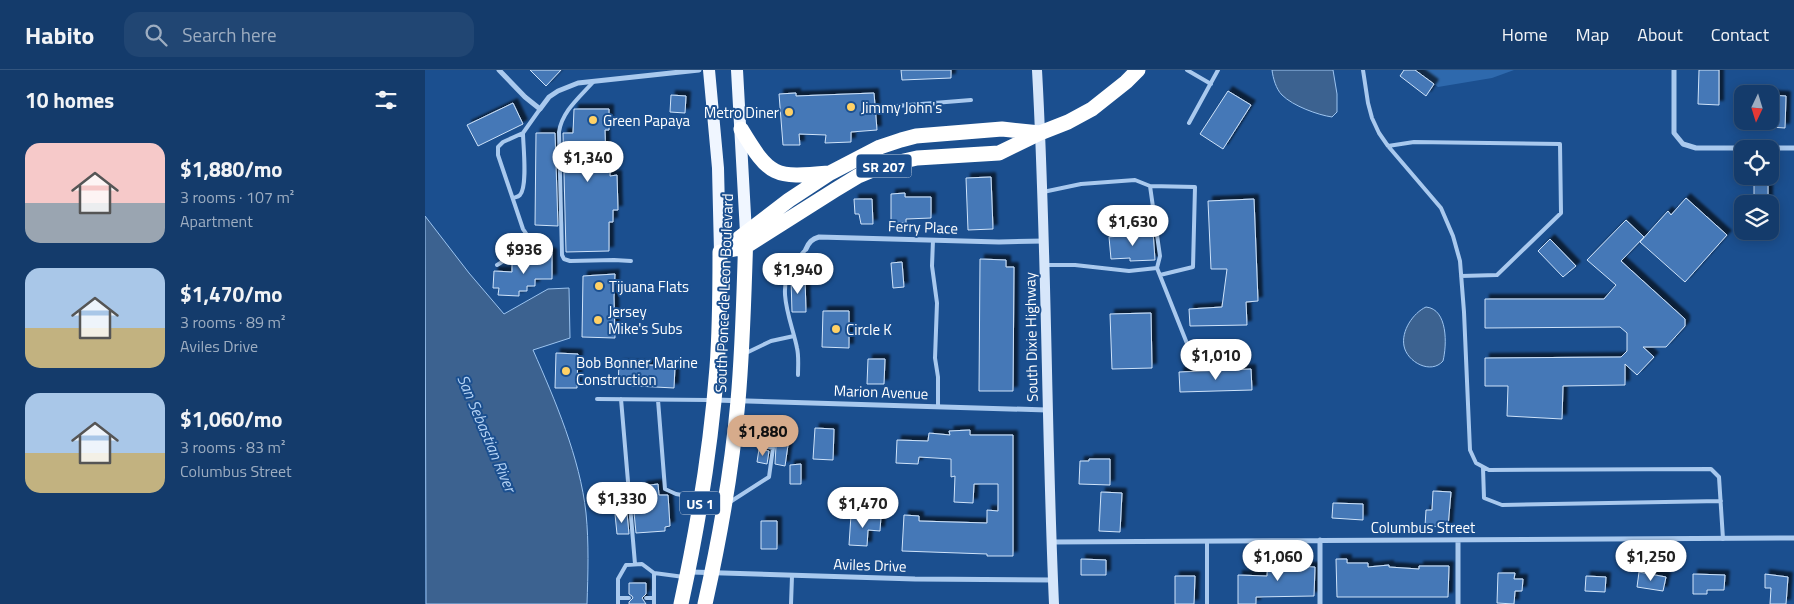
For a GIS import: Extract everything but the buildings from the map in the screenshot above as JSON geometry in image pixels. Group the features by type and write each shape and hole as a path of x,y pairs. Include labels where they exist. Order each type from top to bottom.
{"highway":[{"name":"SR 207","path":"721,252 858,176 881,166 917,158 999,153 1092,109 1139,70"},
{"path":"741,129 763,163 772,170 786,175 830,173"},
{"name":"SR 207","path":"745,240 830,173 880,147 916,136 1002,129 1040,133"},
{"name":"South Ponce de Leon Boulevard","path":"705,604 712,574 734,440 741,355 745,240"},
{"name":"South Ponce de Leon Boulevard","path":"681,604 701,498 714,400 721,252"}],"main road":[{"name":"South Ponce de Leon Boulevard","path":"709,70 719,190 721,252"},
{"name":"South Ponce de Leon Boulevard","path":"737,70 745,240"},
{"name":"South Dixie Highway","path":"1037,70 1044,240 1053,604"}],"street":[{"path":"499,70 525,97 540,109 558,91 578,83 699,70"},
{"path":"1673,70 1674,133 1683,144 1696,148 1794,148"},
{"name":"Ferry Place","path":"806,249 813,239 819,237 999,242 1044,240"},
{"name":"Marion Avenue","path":"714,400 1047,410"},
{"name":"Columbus Street","path":"1051,542 1794,538"},
{"path":"1320,540 1321,604"},
{"path":"1458,540 1458,604"},
{"name":"Aviles Drive","path":"687,574 1053,580"}],"lane":[{"path":"1187,70 1211,84"},
{"path":"1189,123 1218,70"},
{"path":"1363,70 1367,103 1372,118 1388,146 1441,208 1453,236 1460,260 1470,450 1476,463 1483,468 1497,470 1711,469 1719,477 1723,538"},
{"path":"594,81 565,114 559,132 562,255 564,259 570,260 631,261"},
{"path":"884,107 971,100"},
{"path":"497,265 527,248 529,243 529,238 523,230 498,155 498,147 503,142 523,133 540,109"},
{"path":"513,198 519,196 522,192 524,182 523,133"},
{"path":"1388,146 1414,142 1560,144 1561,213 1497,275 1461,276"},
{"path":"1042,192 1081,184 1135,180 1150,186 1195,187 1193,268 1160,275"},
{"path":"1150,186 1160,256 1157,268 1188,346 1245,348"},
{"path":"933,240 932,266 937,302 935,358 938,377 938,406"},
{"path":"799,375 798,349 787,313 785,286 793,264 806,249"},
{"path":"1044,266 1075,265 1129,271 1157,268"},
{"path":"741,355 771,342 794,336"},
{"path":"597,399 714,400"},
{"path":"621,399 635,564"},
{"path":"658,400 665,490 676,494 701,498"},
{"path":"724,506 769,477 773,448 734,440"},
{"path":"1483,468 1484,498 1502,505 1721,501"},
{"path":"1207,541 1207,604"},
{"path":"618,604 618,579 626,564 642,564 654,573 687,574"},
{"path":"654,573 654,604"},
{"path":"791,604 792,576"},
{"path":"618,598 629,598"},
{"path":"646,598 654,598"}],"shaded area":[{"path":"1417,70 1514,70 1492,78 1438,87"}],"water":[{"path":"1272,70 1333,70 1337,94 1337,112 1332,117 1326,116 1292,103 1278,90"},
{"name":"San Sebastian River","path":"425,216 469,273 504,314 548,289 569,288 570,338 533,350 565,430 583,492 588,536 587,604 426,604"},
{"path":"1426,307 1433,309 1439,314 1445,337 1443,361 1432,367 1420,365 1414,361 1406,352 1404,346 1404,334 1409,323"}],"place":[{"name":"Jimmy John's","path":"851,107"},
{"name":"Metro Diner","path":"789,112"},
{"name":"Green Papaya","path":"593,120"},
{"name":"Tijuana Flats","path":"599,286"},
{"name":"Jersey Mike's Subs","path":"598,320"},
{"name":"Circle K","path":"836,329"},
{"name":"Bob Bonner Marine Construction","path":"566,371"}]}
